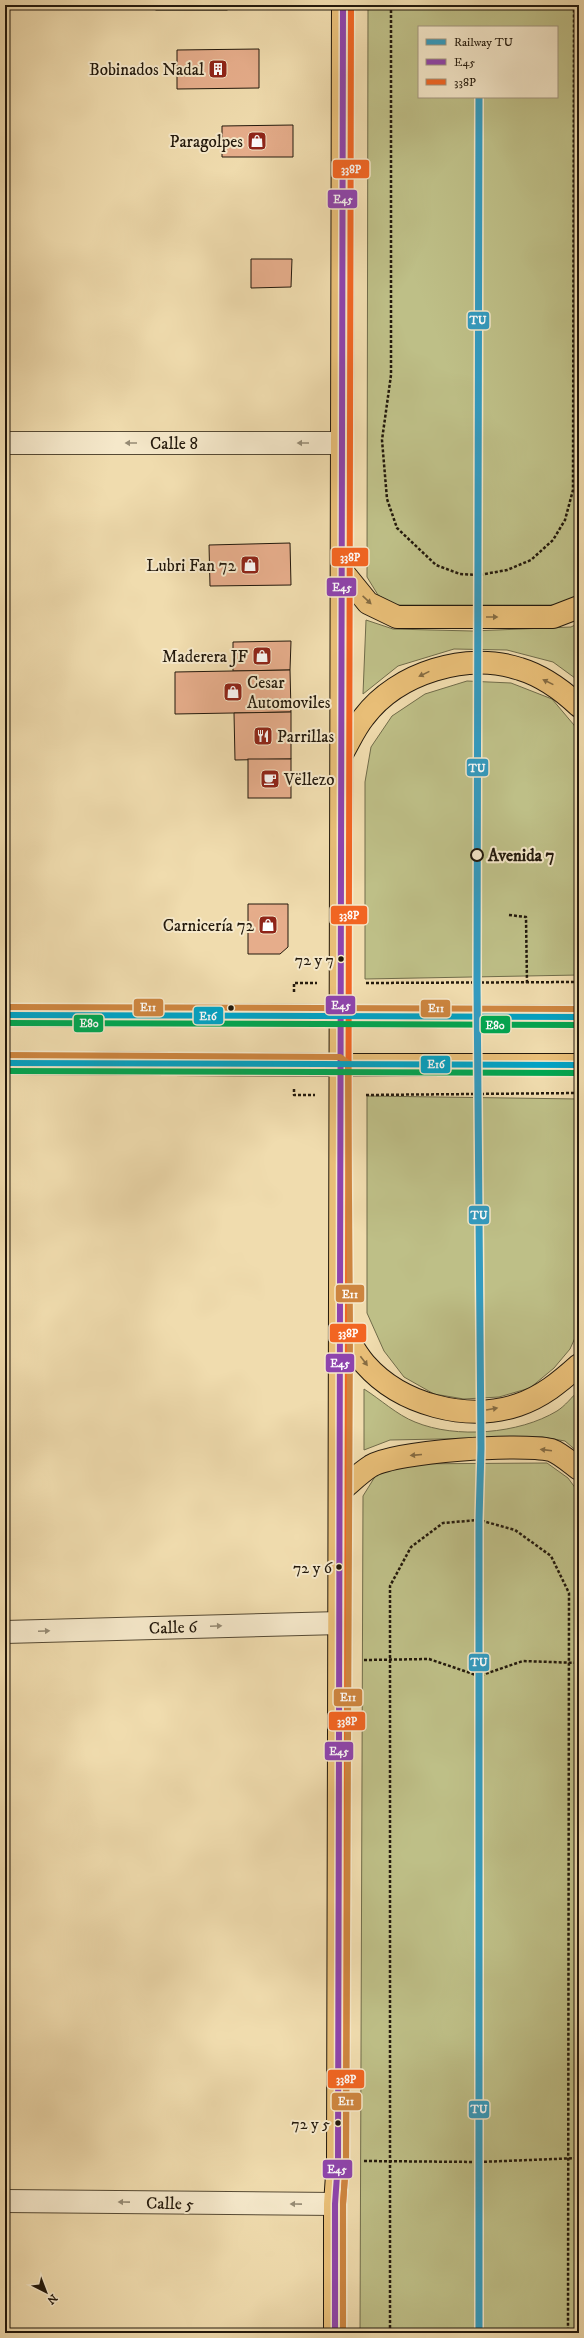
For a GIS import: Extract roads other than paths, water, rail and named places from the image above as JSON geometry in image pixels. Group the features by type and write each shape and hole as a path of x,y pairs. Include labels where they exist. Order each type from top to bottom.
{"main road":[{"path":"336,2333 335,2204 338,2161 340,1491 342,1329 340,1016 342,754 343,5"},
{"path":"342,571 368,603 397,617 552,617 579,607"},
{"path":"342,754 364,717 395,687 434,668 478,662 520,669 558,688 579,706"},
{"path":"340,1016 579,1017"},
{"path":"340,1065 579,1065"},
{"path":"342,1329 365,1364 398,1391 438,1408 480,1412 518,1405 553,1388 579,1365"},
{"path":"340,1491 372,1466 399,1456 481,1448 529,1448 552,1451 579,1469"}],"street":[{"name":"Calle 8","path":"5,443 342,443"},
{"path":"5,1015 340,1016"},
{"path":"5,1063 340,1065"},
{"name":"Calle 6","path":"5,1632 340,1623"},
{"name":"Calle 5","path":"5,2201 335,2204"}],"rail line":[{"name":"TU","path":"479,98 477,983 481,1448 479,1520 479,2333"}],"place":[{"name":"Bobinados Nadal","path":"218,69"},
{"name":"Paragolpes","path":"257,141"},
{"name":"Lubri Fan 72","path":"250,565"},
{"name":"Maderera JF","path":"262,656"},
{"name":"Cesar Automoviles","path":"233,692"},
{"name":"Parrillas","path":"263,736"},
{"name":"Vëllezo","path":"270,779"},
{"name":"Avenida 7","path":"477,855"},
{"name":"Carnicería 72","path":"268,925"},
{"name":"72 y 7","path":"341,959"},
{"name":"72 y 6","path":"339,1567"},
{"name":"72 y 5","path":"338,2123"}]}
